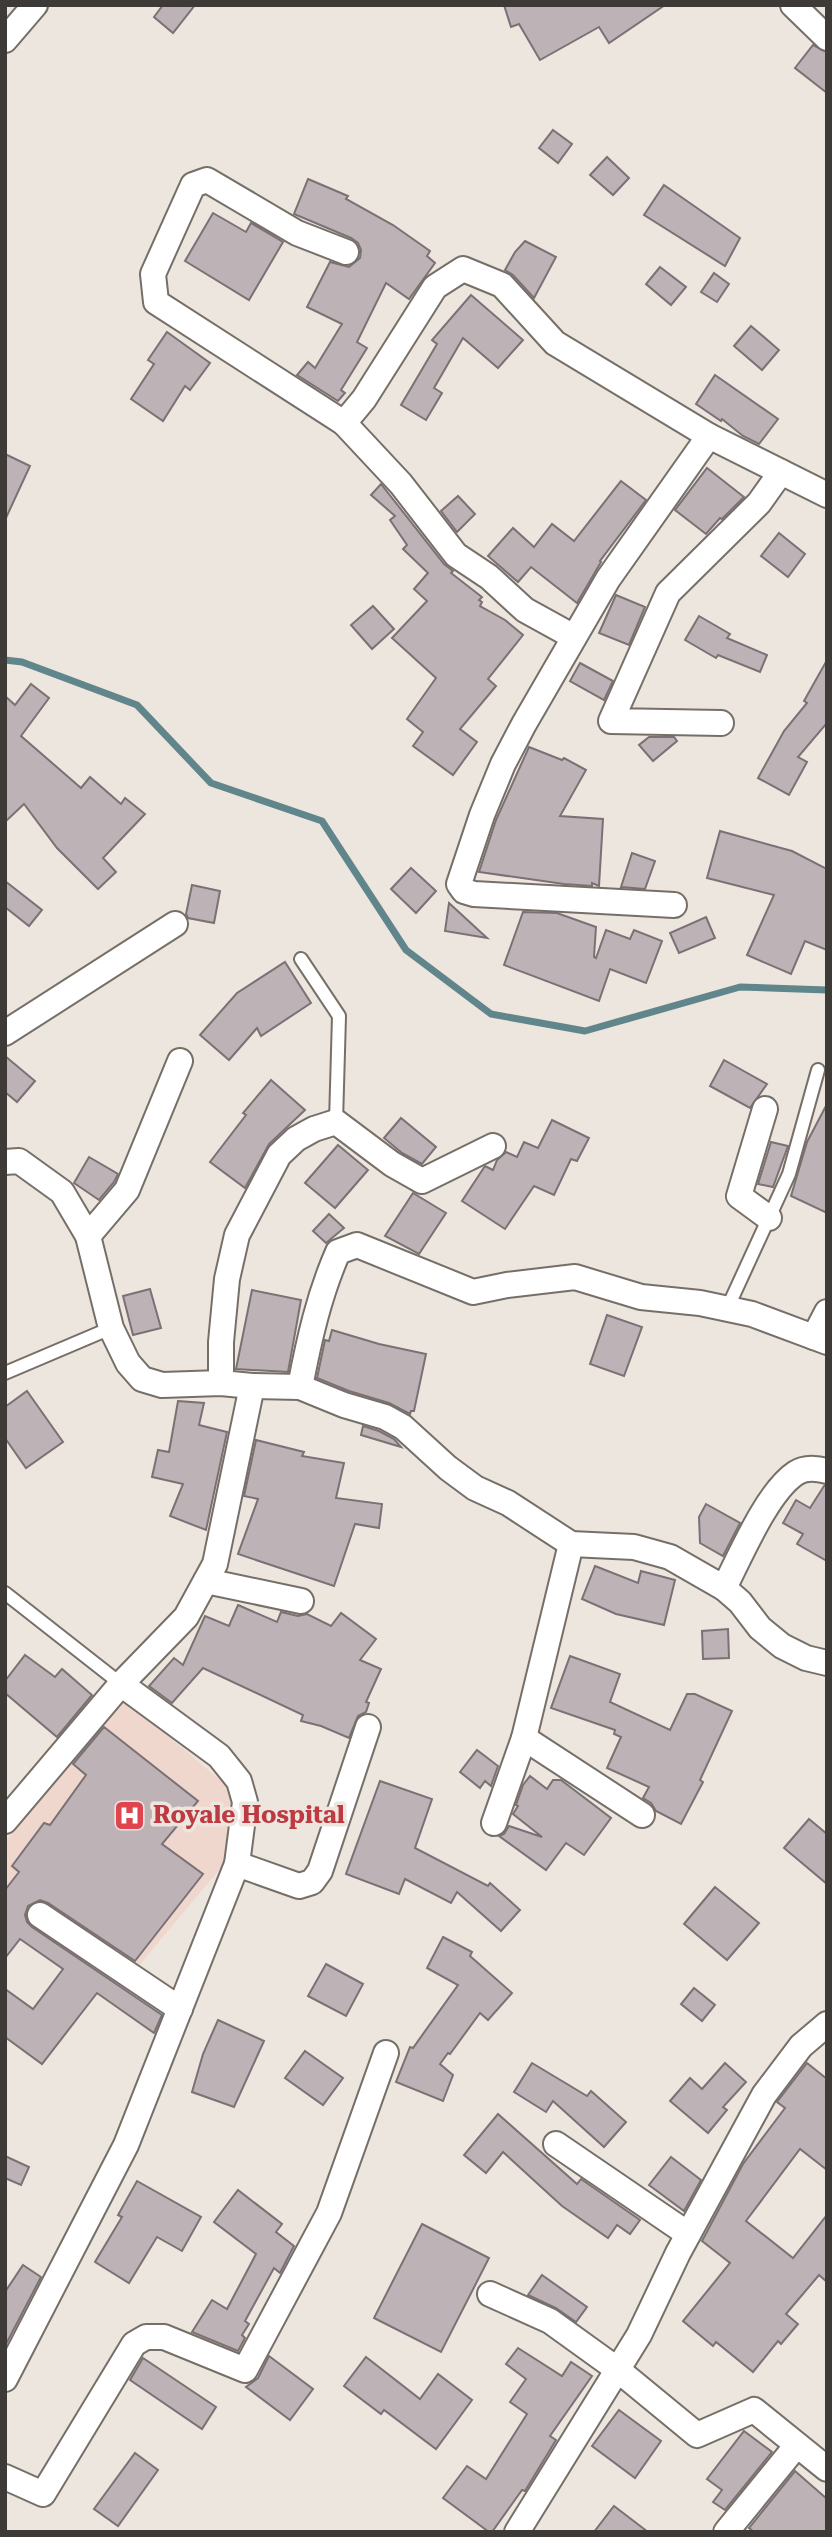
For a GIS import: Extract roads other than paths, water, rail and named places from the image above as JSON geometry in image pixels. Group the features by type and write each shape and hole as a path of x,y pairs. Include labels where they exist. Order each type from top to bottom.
{"street":[{"path":"5,40 35,5"},
{"path":"793,5 827,38"},
{"path":"346,253 297,233 207,180 193,185 153,274 156,302 344,423 401,484 456,555 489,577 525,610 575,637"},
{"path":"344,423 364,399 435,287 463,269 502,285 555,343 709,436 827,495"},
{"path":"674,905 474,894 464,891 459,884 482,815 503,764 608,579 709,436"},
{"path":"721,723 611,721 668,593 759,503 781,472"},
{"path":"5,1033 175,924"},
{"path":"88,1236 127,1190 180,1061"},
{"path":"765,1109 739,1196 769,1219"},
{"path":"221,1383 221,1342 227,1279 237,1235 279,1155 296,1139 314,1129 336,1122 392,1164 422,1181 493,1146"},
{"path":"5,1162 19,1161 62,1192 88,1236 111,1328 128,1363 142,1379 162,1385 221,1383 300,1387 344,1405 385,1417 403,1426 448,1468 475,1488 508,1503 571,1545 634,1547 670,1557 724,1588 740,1602 760,1628 782,1646 827,1663"},
{"path":"300,1387 311,1330 325,1280 338,1252 356,1245 473,1292 575,1277 641,1297 752,1314 820,1339 827,1312"},
{"path":"5,1821 121,1684 186,1617 215,1564 253,1386"},
{"path":"724,1588 766,1509 784,1484 804,1469 827,1471"},
{"path":"495,1823 524,1738 571,1545"},
{"path":"206,1581 301,1601"},
{"path":"5,2379 126,2145 237,1864 245,1802 239,1781 219,1756 121,1684"},
{"path":"237,1864 299,1886 312,1882 320,1871 368,1727"},
{"path":"524,1738 642,1815"},
{"path":"40,1915 180,2009"},
{"path":"517,2532 639,2336 688,2234 764,2095 801,2046 827,2024"},
{"path":"5,2477 43,2494 134,2344 146,2337 164,2337 245,2370 329,2213 386,2053"},
{"path":"556,2144 688,2234"},
{"path":"489,2294 550,2321 618,2370 698,2435 754,2410 827,2469"},
{"path":"726,2532 797,2445"}],"lane":[{"path":"301,959 339,1016 336,1122"},
{"path":"727,1309 789,1174 818,1070"},
{"path":"5,1374 111,1328"},
{"path":"5,1593 121,1684"}],"waterway":[{"path":"5,660 22,662 137,705 211,783 322,821 406,950 491,1014 585,1031 740,987 827,990"}],"place":[{"name":"Royale Hospital","path":"130,1815"}]}
